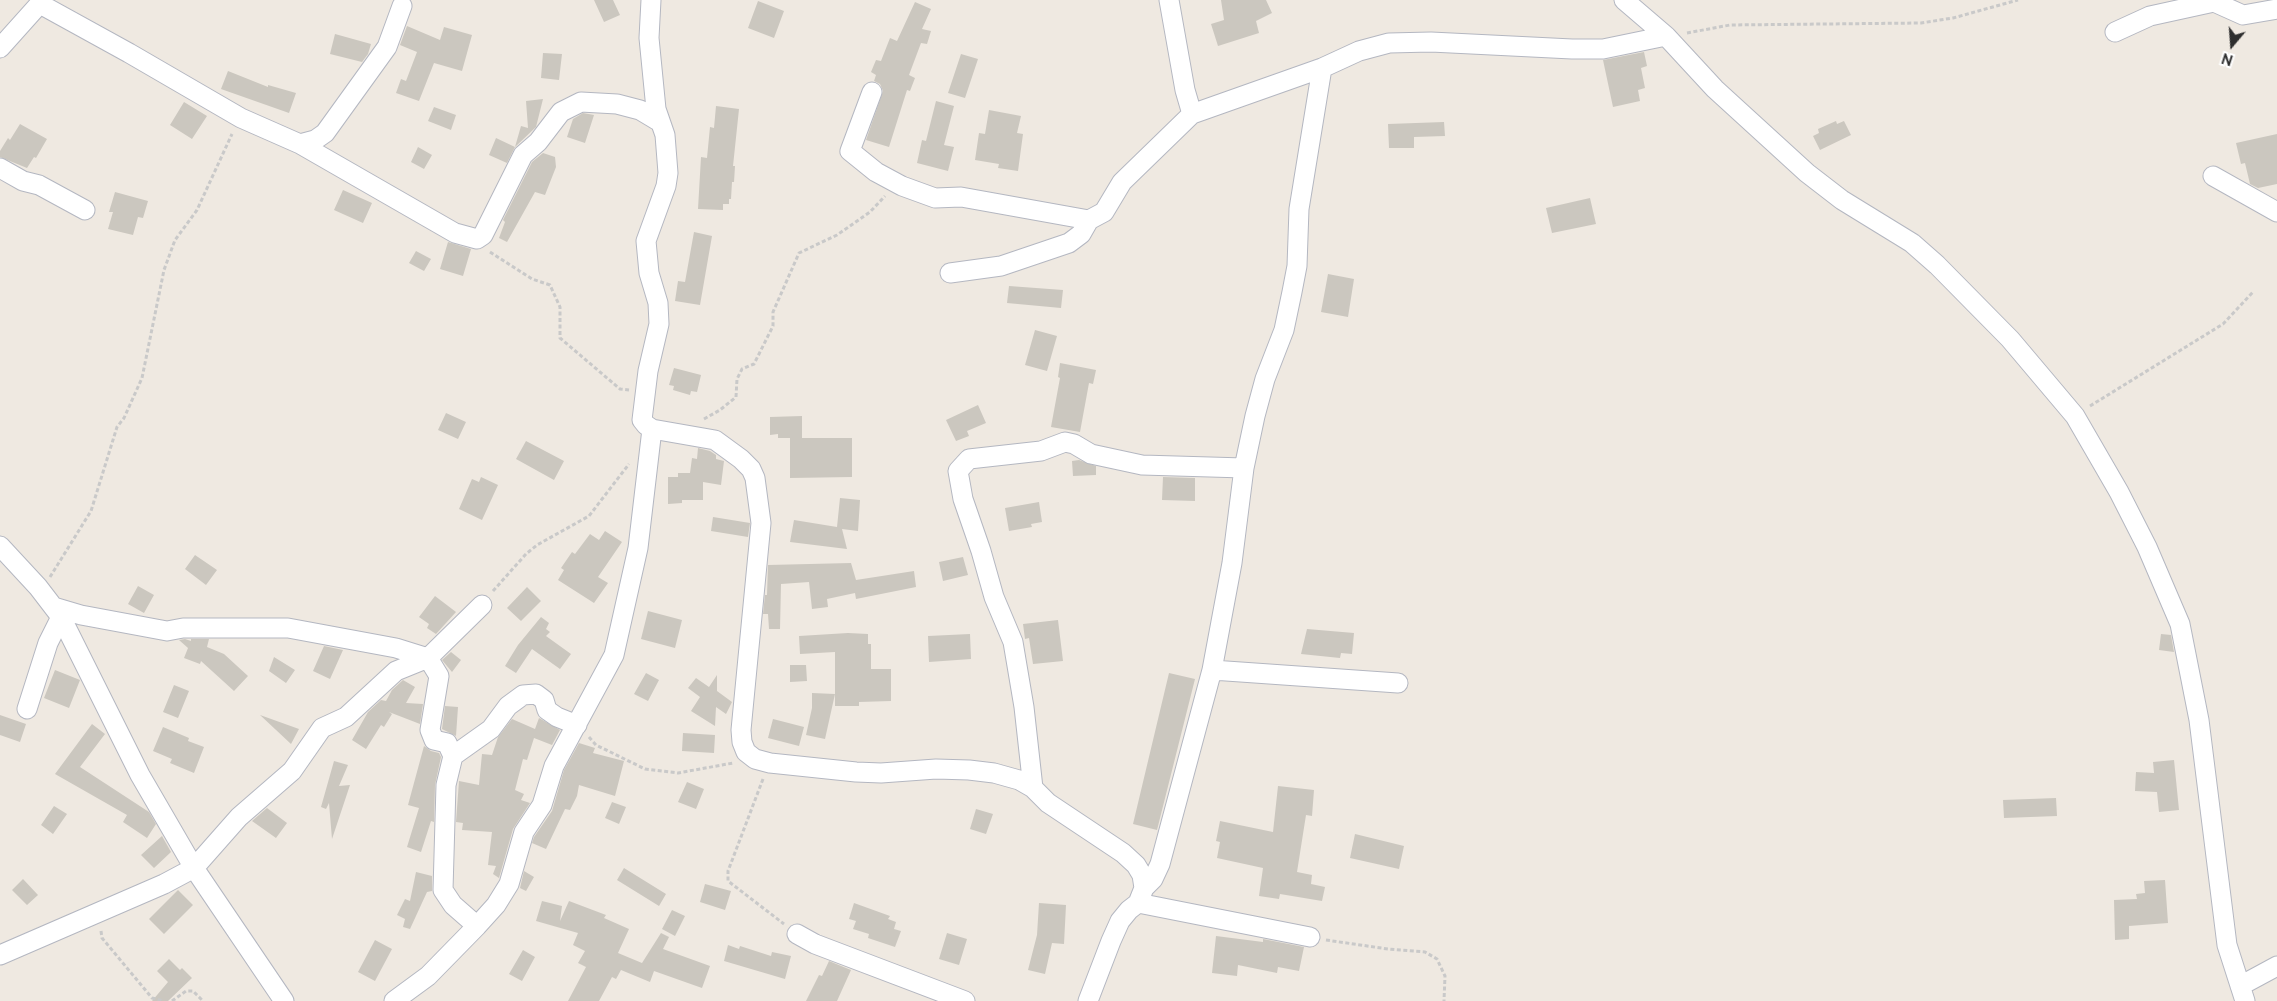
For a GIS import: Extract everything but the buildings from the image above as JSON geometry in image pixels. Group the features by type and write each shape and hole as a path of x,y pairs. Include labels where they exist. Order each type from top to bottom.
{"street":[{"path":"651,0 648,38 656,109 665,135 668,172 666,186 646,241 649,274 658,303 659,324 644,392 642,420 646,426 652,429 714,440 751,468 758,490 761,523 741,730 742,742 746,752 762,760 864,772 936,769 969,770 994,773 1019,780 1033,788 1048,803 1129,859 1142,874 1141,895"},
{"path":"1168,0 1185,90 1192,114"},
{"path":"1624,0 1666,36 1715,89 1807,173 1842,200 1912,243 1937,265 2010,339 2074,416 2135,523 2180,624 2199,720 2228,945 2242,993 2277,966"},
{"path":"0,48 41,2 241,118 300,144 455,234 477,239 483,235 523,155 538,142 561,112 581,102 617,104 640,110 660,122"},
{"path":"300,144 315,140 324,133 387,47 399,2"},
{"path":"2116,32 2150,16 2214,2 2243,15 2277,9"},
{"path":"950,273 1001,266 1069,243 1080,234 1090,220 1104,212 1122,182 1192,114 1322,68 1359,51 1389,43 1431,42 1603,49 1666,36"},
{"path":"1088,1001 1117,928 1153,879 1160,864 1212,670 1233,554 1244,468 1265,379 1284,330 1297,266 1299,209 1322,68"},
{"path":"872,92 850,150 876,172 902,186 935,198 961,197 1090,220"},
{"path":"0,168 23,181 39,185 85,210"},
{"path":"2213,176 2277,212"},
{"path":"394,1001 428,976 496,905 509,884 524,832 542,805 554,766 614,655 638,548 652,429"},
{"path":"1033,788 1024,706 1014,642 994,597 963,499 958,471 969,460 1041,451 1064,442 1074,444 1091,454 1142,465 1244,468"},
{"path":"0,546 58,612 140,775 194,868 284,1001"},
{"path":"0,955 164,884 194,868 239,817 292,771 322,728 346,717 396,672 428,658 482,605"},
{"path":"58,612 167,631 200,628 288,628 396,648 428,658 439,676 430,730 434,740 447,744 452,756 446,786 443,890 453,905 477,926"},
{"path":"27,709 58,612"},
{"path":"1212,670 1398,683"},
{"path":"452,756 490,729 508,706 523,695 536,694 544,700 547,710 556,717 577,725"},
{"path":"1141,895 1310,937"},
{"path":"797,934 815,944 965,1001"}],"path":[{"path":"1666,36 1730,25 1921,23 1954,18 2018,0"},
{"path":"38,587 53,574 91,511 117,427 124,418 142,378 164,270 175,240 197,210 241,118"},
{"path":"682,433 697,422 720,410 736,397 737,379 742,369 754,364 773,326 773,312 799,253 837,235 870,212 892,188 902,186"},
{"path":"477,239 482,247 532,278 550,285 560,307 560,338 620,389 644,392"},
{"path":"2074,416 2223,324 2253,292"},
{"path":"482,605 526,554 537,545 589,516 631,462"},
{"path":"577,725 596,745 644,769 678,773 762,760 728,871 728,882 797,934"},
{"path":"96,912 102,938 152,998 164,1001"},
{"path":"1310,937 1388,949 1425,952 1437,958 1445,976 1444,1001"},
{"path":"172,1001 186,991 193,991 203,1001"}]}
